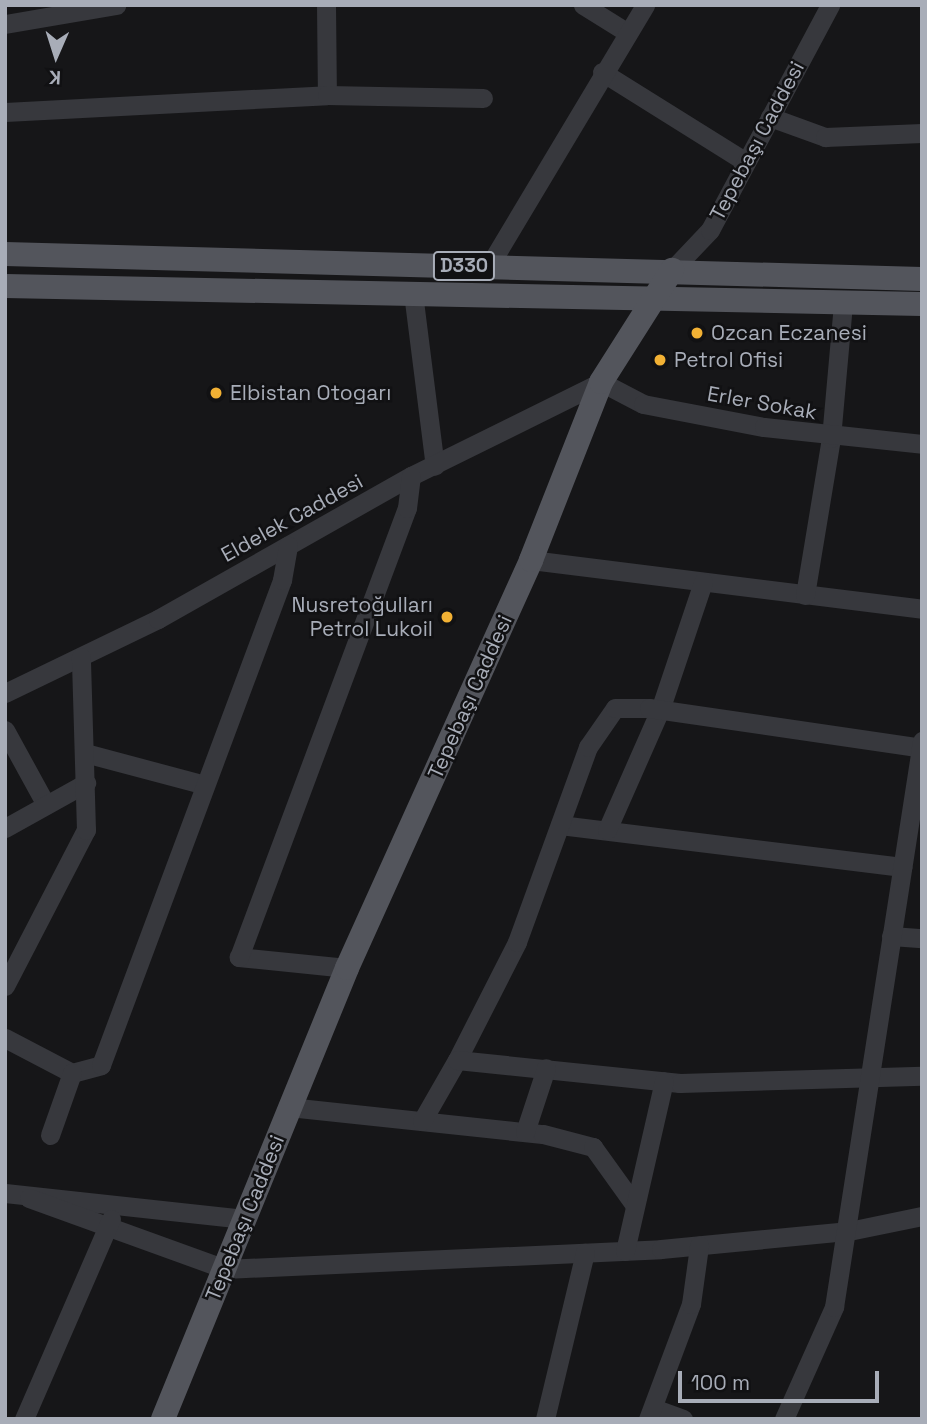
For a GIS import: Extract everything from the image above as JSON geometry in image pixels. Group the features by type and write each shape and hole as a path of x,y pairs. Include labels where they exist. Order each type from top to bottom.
{"main road":[{"name":"D330","path":"5,254 672,270 922,279"},
{"name":"Tepebaşı Caddesi","path":"163,1419 347,968 531,560 601,383 672,270"},
{"name":"D330","path":"5,286 657,296 922,304"}],"street":[{"path":"5,24 116,5"},
{"path":"326,5 327,95"},
{"path":"583,5 628,33"},
{"path":"489,266 602,72 645,5"},
{"name":"Tepebaşı Caddesi","path":"672,270 710,230 830,5"},
{"path":"602,72 746,162"},
{"path":"5,112 327,95 483,98"},
{"path":"770,117 825,137 922,133"},
{"path":"413,293 435,466"},
{"path":"805,595 831,438 843,303"},
{"name":"Eldelek Caddesi","path":"5,693 81,657 288,546 411,476 601,383"},
{"name":"Erler Sokak","path":"601,383 643,404 831,438 922,444"},
{"path":"347,968 239,957 407,508 411,476"},
{"path":"5,1038 72,1073 101,1065 282,580 288,546"},
{"path":"531,560 922,609"},
{"path":"607,830 660,710 704,582"},
{"path":"5,986 86,830 81,657"},
{"path":"422,1121 517,942 588,747 615,708 660,710 921,745 869,1076 849,1231 834,1307 783,1419"},
{"path":"5,730 46,805"},
{"path":"85,753 205,785"},
{"path":"5,828 86,783"},
{"path":"559,825 902,867"},
{"path":"891,936 922,938"},
{"path":"457,1059 664,1081 922,1076"},
{"path":"525,1132 546,1068"},
{"path":"50,1135 72,1073"},
{"path":"625,1251 664,1081"},
{"path":"289,1108 525,1132 593,1147 634,1204"},
{"path":"5,1193 29,1198 245,1219"},
{"path":"29,1198 225,1269 699,1246 849,1231 922,1216"},
{"path":"24,1419 116,1205"},
{"path":"682,1419 650,1413 691,1304 699,1246"},
{"path":"545,1419 585,1253"}],"place":[{"name":"Ozcan Eczanesi","path":"697,333"},
{"name":"Petrol Ofisi","path":"660,360"},
{"name":"Elbistan Otogarı","path":"216,393"},
{"name":"Nusretoğulları Petrol Lukoil","path":"447,617"}]}
